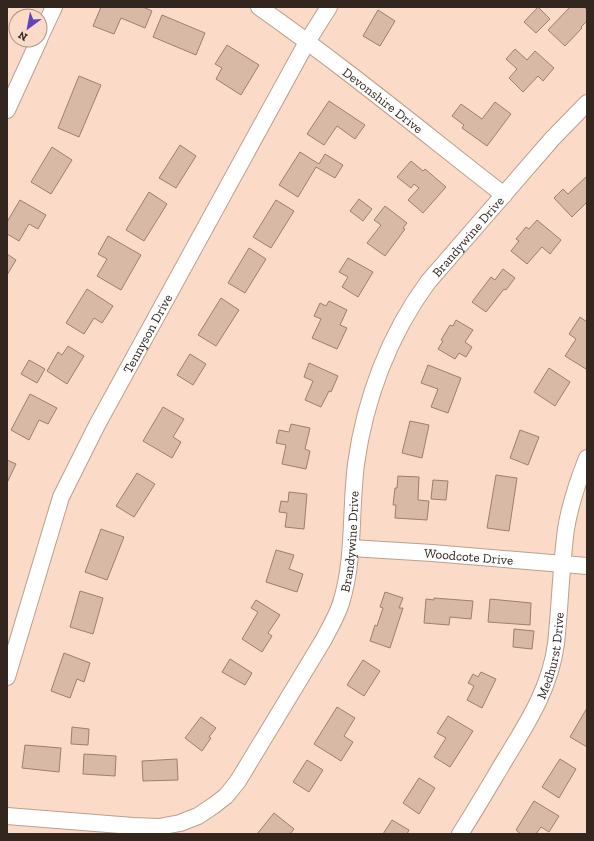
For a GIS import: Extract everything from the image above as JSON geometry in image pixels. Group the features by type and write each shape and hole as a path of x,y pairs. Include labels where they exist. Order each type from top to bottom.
{"street":[{"path":"48,20 54,7"},
{"name":"Devonshire Drive","path":"259,7 307,42 504,195"},
{"name":"Tennyson Drive","path":"7,678 61,497 97,425 307,42 329,7"},
{"path":"7,110 34,48"},
{"name":"Brandywine Drive","path":"7,816 159,827 180,823 198,816 226,796 238,781 324,639 340,604 347,581 351,548 356,465 361,437 374,388 394,337 423,288 552,139 587,103"},
{"name":"Medhurst Drive","path":"460,834 531,717 549,677 555,649 566,528 572,503 587,458"},
{"name":"Woodcote Drive","path":"351,548 587,566"}],"building":[{"path":"101,7 143,7 152,11 145,28 121,18 114,34 93,26"},
{"path":"538,7 550,19 536,33 524,22"},
{"path":"570,7 584,7 587,10 587,21 565,46 548,30"},
{"path":"378,10 395,21 380,46 363,36"},
{"path":"162,15 205,33 196,55 153,37"},
{"path":"227,45 259,65 241,95 216,79 222,68 215,64"},
{"path":"515,49 527,60 535,51 554,68 543,81 538,76 523,92 509,78 517,69 506,59"},
{"path":"79,76 101,85 79,137 58,128"},
{"path":"329,101 365,125 355,139 337,126 324,145 307,134"},
{"path":"495,102 511,114 487,146 462,128 464,125 452,116 461,104 482,119"},
{"path":"180,145 196,156 176,188 159,178"},
{"path":"52,147 72,160 51,194 31,182"},
{"path":"300,152 319,164 325,154 343,165 335,178 316,167 298,197 279,185"},
{"path":"411,161 423,171 425,169 446,187 423,213 408,200 419,188 414,184 411,188 397,177"},
{"path":"587,176 587,202 572,217 554,198 563,189 568,194"},
{"path":"149,192 167,204 144,241 126,230"},
{"path":"359,199 372,209 363,221 350,211"},
{"path":"20,200 46,215 38,229 29,224 19,241 7,234 7,222"},
{"path":"276,200 294,211 271,248 253,237"},
{"path":"385,206 407,223 403,228 405,229 385,256 367,243 381,225 374,220"},
{"path":"537,220 561,240 550,254 542,247 527,264 511,251 519,241 516,239 526,227 529,229"},
{"path":"108,236 141,255 121,290 97,276 107,259 98,254"},
{"path":"249,248 266,259 245,293 228,283"},
{"path":"7,254 16,260 7,275"},
{"path":"348,258 373,272 358,297 342,287 348,277 339,272"},
{"path":"503,269 515,278 506,290 504,289 486,312 472,302 491,277 495,280"},
{"path":"87,289 113,306 102,323 94,318 84,334 66,323"},
{"path":"221,298 239,310 216,346 198,335"},
{"path":"329,301 347,310 340,325 347,328 337,349 312,338 321,319 314,316 320,303 326,306"},
{"path":"580,317 587,322 586,369 565,356 576,339 569,334"},
{"path":"456,320 473,330 465,342 472,347 466,357 459,353 455,359 438,349 443,341 441,340 450,325 453,326"},
{"path":"68,346 84,356 67,384 47,371 58,352 62,355"},
{"path":"190,354 206,364 193,385 177,375"},
{"path":"29,360 45,369 37,383 21,374"},
{"path":"309,363 338,376 331,392 329,391 321,407 305,400 313,381 304,377"},
{"path":"428,365 461,378 448,413 431,407 438,389 421,383"},
{"path":"549,368 570,382 555,406 534,392"},
{"path":"30,394 57,408 48,424 39,420 29,440 11,430"},
{"path":"163,407 184,419 173,437 181,442 172,458 143,441"},
{"path":"410,421 429,425 422,458 402,453"},
{"path":"291,424 310,428 305,449 310,451 306,469 282,464 286,445 276,443 279,430 289,432"},
{"path":"520,430 539,437 528,465 510,458"},
{"path":"7,460 16,464 7,483"},
{"path":"137,473 155,484 134,517 116,506"},
{"path":"496,475 517,478 509,531 487,528"},
{"path":"398,476 419,477 418,500 429,501 427,520 395,518 396,505 393,505"},
{"path":"433,480 448,481 446,500 431,499"},
{"path":"289,492 307,494 304,529 285,527 287,513 279,512 281,501 288,502"},
{"path":"101,529 124,537 107,580 85,572"},
{"path":"276,550 294,555 289,569 303,574 297,592 266,582"},
{"path":"80,591 103,598 93,634 70,627"},
{"path":"385,592 403,598 399,608 403,608 390,648 370,641 375,625 377,626 383,608 380,607"},
{"path":"434,598 473,601 471,619 450,617 449,625 424,623 426,599 434,600"},
{"path":"490,599 531,603 530,625 488,622"},
{"path":"256,600 280,615 268,633 272,636 262,652 242,639 258,612 251,608"},
{"path":"514,629 534,631 532,649 513,647"},
{"path":"64,653 90,663 84,682 77,679 70,698 51,691"},
{"path":"230,659 252,673 245,685 222,672"},
{"path":"363,660 380,671 364,696 347,685"},
{"path":"481,672 496,679 482,708 467,700 474,686 468,683 473,674 478,677"},
{"path":"337,707 355,718 344,736 353,742 341,761 314,744"},
{"path":"587,708 587,747 570,737"},
{"path":"448,716 473,731 450,767 434,757 446,738 437,733"},
{"path":"201,717 216,728 209,737 211,738 202,751 185,738"},
{"path":"72,727 89,729 88,745 71,744"},
{"path":"25,745 61,748 59,772 22,768"},
{"path":"84,754 116,756 115,776 83,774"},
{"path":"177,759 178,780 143,781 142,761"},
{"path":"560,759 576,769 559,798 542,787"},
{"path":"307,760 323,770 309,792 293,782"},
{"path":"419,778 435,788 419,814 403,803"},
{"path":"534,801 559,816 549,832 541,827 536,834 521,834 516,830"},
{"path":"274,813 294,829 290,834 257,834"},
{"path":"392,820 409,830 407,834 383,834"}]}
